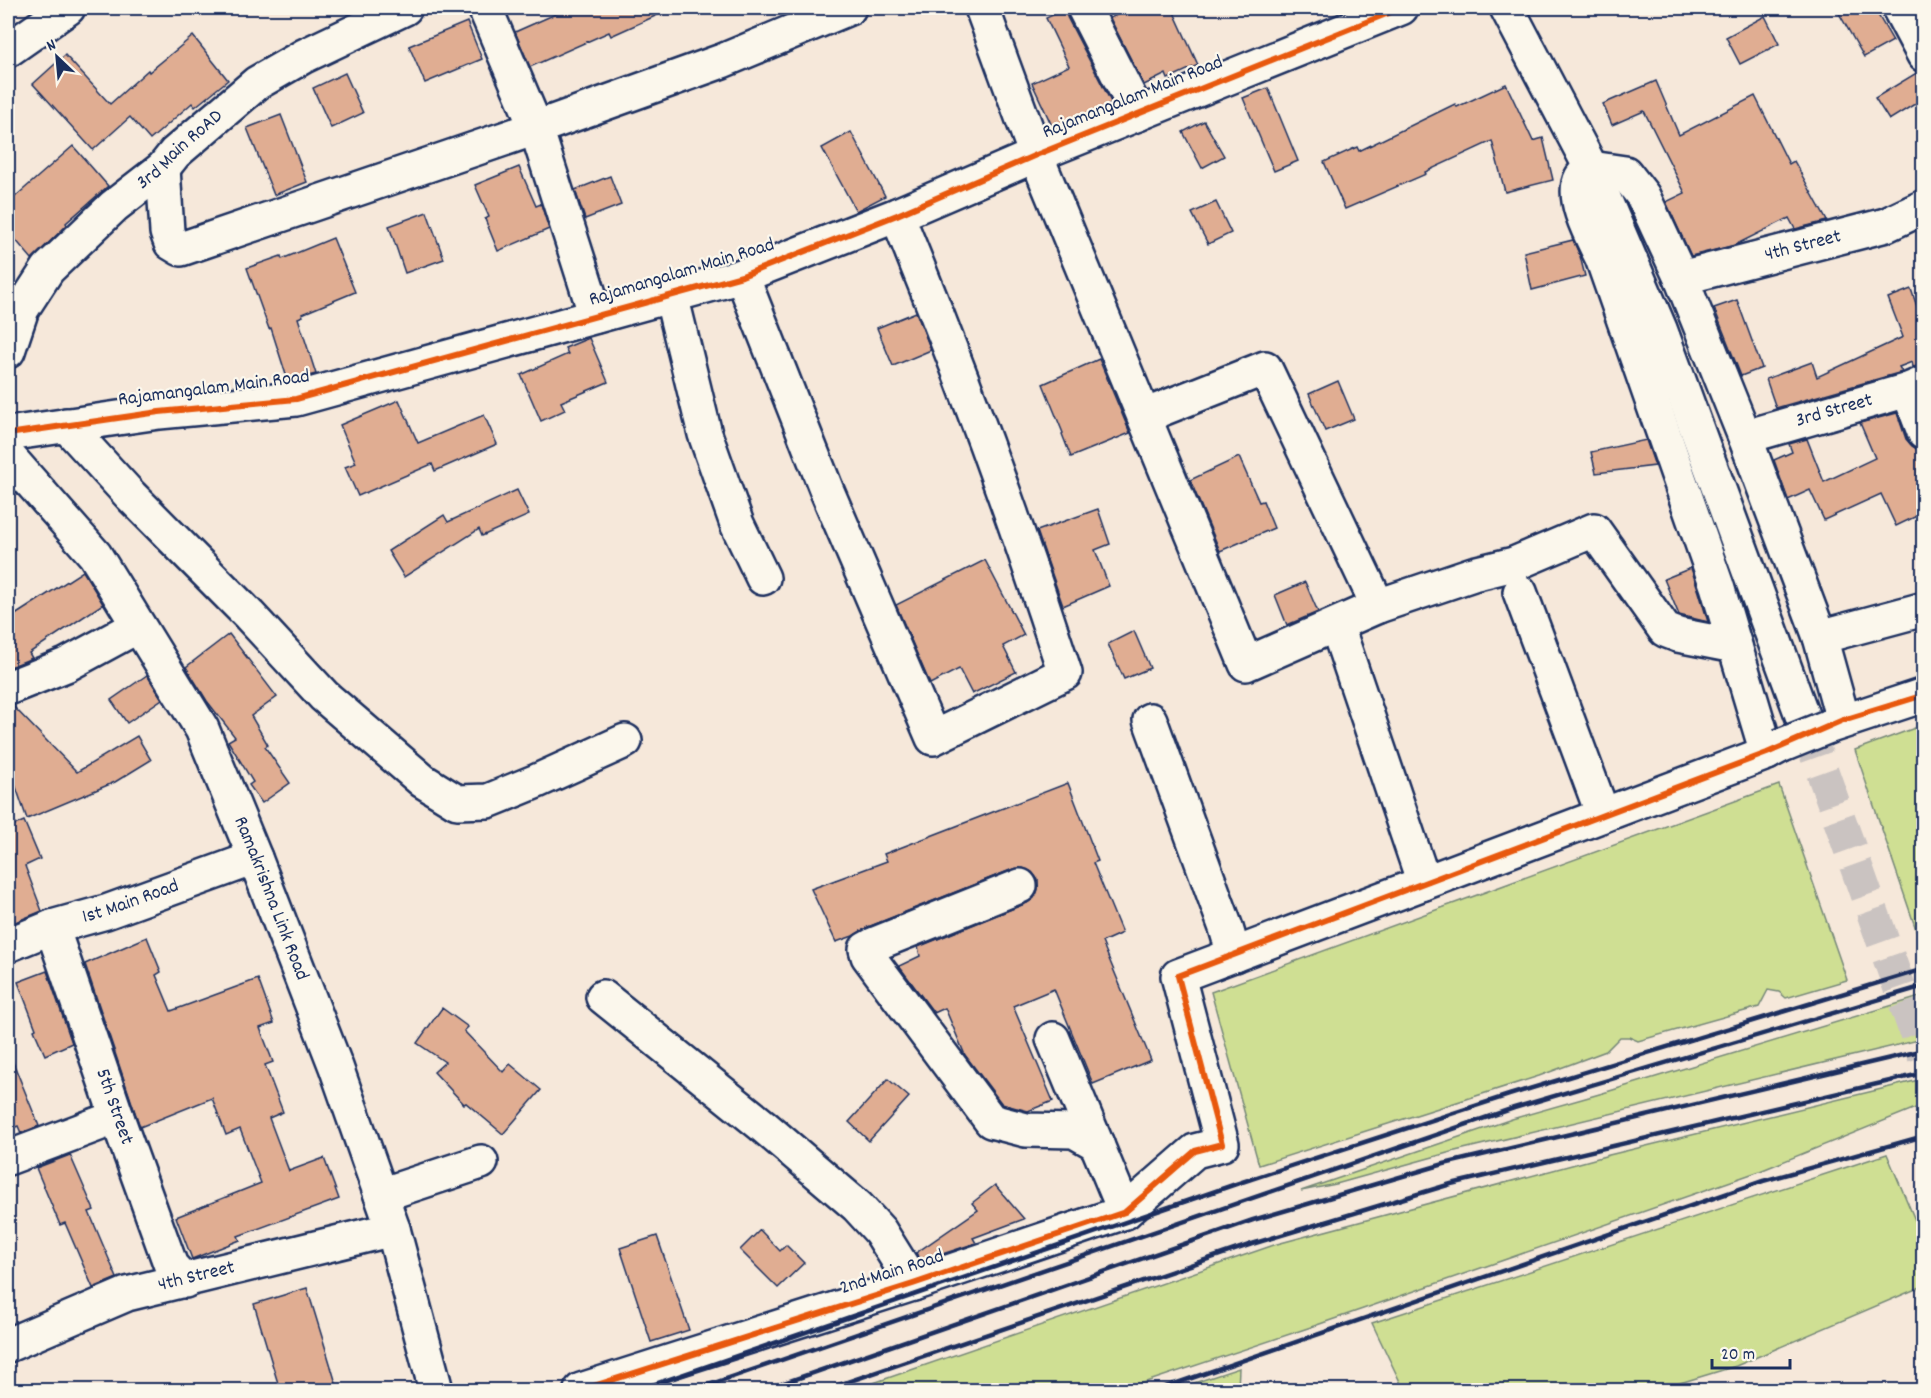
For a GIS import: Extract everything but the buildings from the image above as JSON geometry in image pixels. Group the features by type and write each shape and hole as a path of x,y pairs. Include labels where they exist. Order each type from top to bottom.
{"street":[{"path":"8,50 68,8"},
{"name":"3rd Main RoAD","path":"8,351 22,309 48,269 114,207 163,168 175,153 257,82 304,56 405,8"},
{"path":"485,8 536,128 596,316"},
{"path":"163,168 167,232 171,243 181,249 536,128 722,61 849,8"},
{"path":"982,8 1036,155 1246,664 1378,606 1473,574 1514,564 1594,530 1665,630 1735,646"},
{"path":"1084,8 1138,114"},
{"name":"Rajamangalam Main Road","path":"8,434 159,412 296,399 742,276 897,215 1036,155 1401,8"},
{"path":"1507,8 1591,168 1826,724"},
{"path":"1899,8 1923,55"},
{"path":"1591,168 1625,173 1643,196 1681,278 1745,437 1820,637 1826,724"},
{"path":"1591,168 1581,178 1579,189 1581,211 1602,258 1713,575 1735,646 1773,749"},
{"name":"4th Street","path":"1681,278 1886,225 1923,207"},
{"path":"742,276 827,491 933,738 1065,673 1028,558 960,372 897,215"},
{"path":"671,295 705,434 737,524 763,578"},
{"path":"1144,416 1265,368 1378,606"},
{"path":"1916,386 1923,432"},
{"name":"3rd Street","path":"1745,437 1916,386"},
{"path":"66,425 131,496 249,615 324,696 423,781 457,801 488,801 625,741"},
{"name":"Ramakrishna Link Road","path":"8,456 95,555 202,729 336,1067 393,1229 436,1390"},
{"path":"1520,592 1603,815"},
{"path":"1820,637 1923,609"},
{"path":"8,688 66,665 138,626"},
{"path":"1342,641 1424,883"},
{"path":"1150,720 1234,955 1773,749 1826,724 1923,695"},
{"name":"1st Main Road","path":"8,945 52,927 106,912 255,858"},
{"path":"1020,886 875,944 866,949 868,956 991,1121 1026,1130 1074,1131 1097,1144"},
{"name":"5th Street","path":"52,927 171,1266 185,1281"},
{"name":"2nd Main Road","path":"581,1390 913,1284 1125,1212 1195,1151 1222,1144 1178,976 1234,955"},
{"path":"603,997 858,1206 880,1231 913,1284"},
{"path":"1053,1039 1125,1212"},
{"path":"8,1158 117,1117"},
{"path":"381,1195 481,1162"},
{"name":"4th Street","path":"8,1345 127,1294 393,1229"}],"green space":[{"path":"1924,725 1923,950 1855,750"},
{"path":"1779,785 1847,980 1786,998 1779,992 1768,990 1759,1007 1638,1041 1629,1037 1620,1037 1606,1051 1539,1076 1259,1165 1211,992"},
{"path":"1923,996 1923,1039 1451,1152 1336,1184 1301,1191 1512,1119"},
{"path":"1923,1079 1923,1105 1760,1171 1314,1326 1122,1390 853,1390 1277,1244 1609,1155"},
{"path":"1887,1154 1923,1239 1923,1286 1736,1366 1657,1390 1404,1390 1372,1323"},
{"path":"1239,1368 1238,1390 1173,1390"}],"tunnel":[{"path":"1806,726 1924,1056"}],"railway":[{"path":"638,1390 1236,1184 1509,1095 1924,969"},
{"path":"694,1390 1514,1108 1924,986"},
{"path":"764,1390 1253,1220 1444,1164 1924,1050"},
{"path":"824,1390 1252,1244 1451,1184 1924,1073"},
{"path":"1157,1390 1763,1181 1924,1136"}],"cycle path":[{"path":"8,434 159,412 296,399 742,276 897,215 1036,155 1401,8"},
{"path":"581,1390 913,1284 1125,1212 1195,1151 1222,1144 1178,976 1767,753 1843,720 1924,695"}]}
